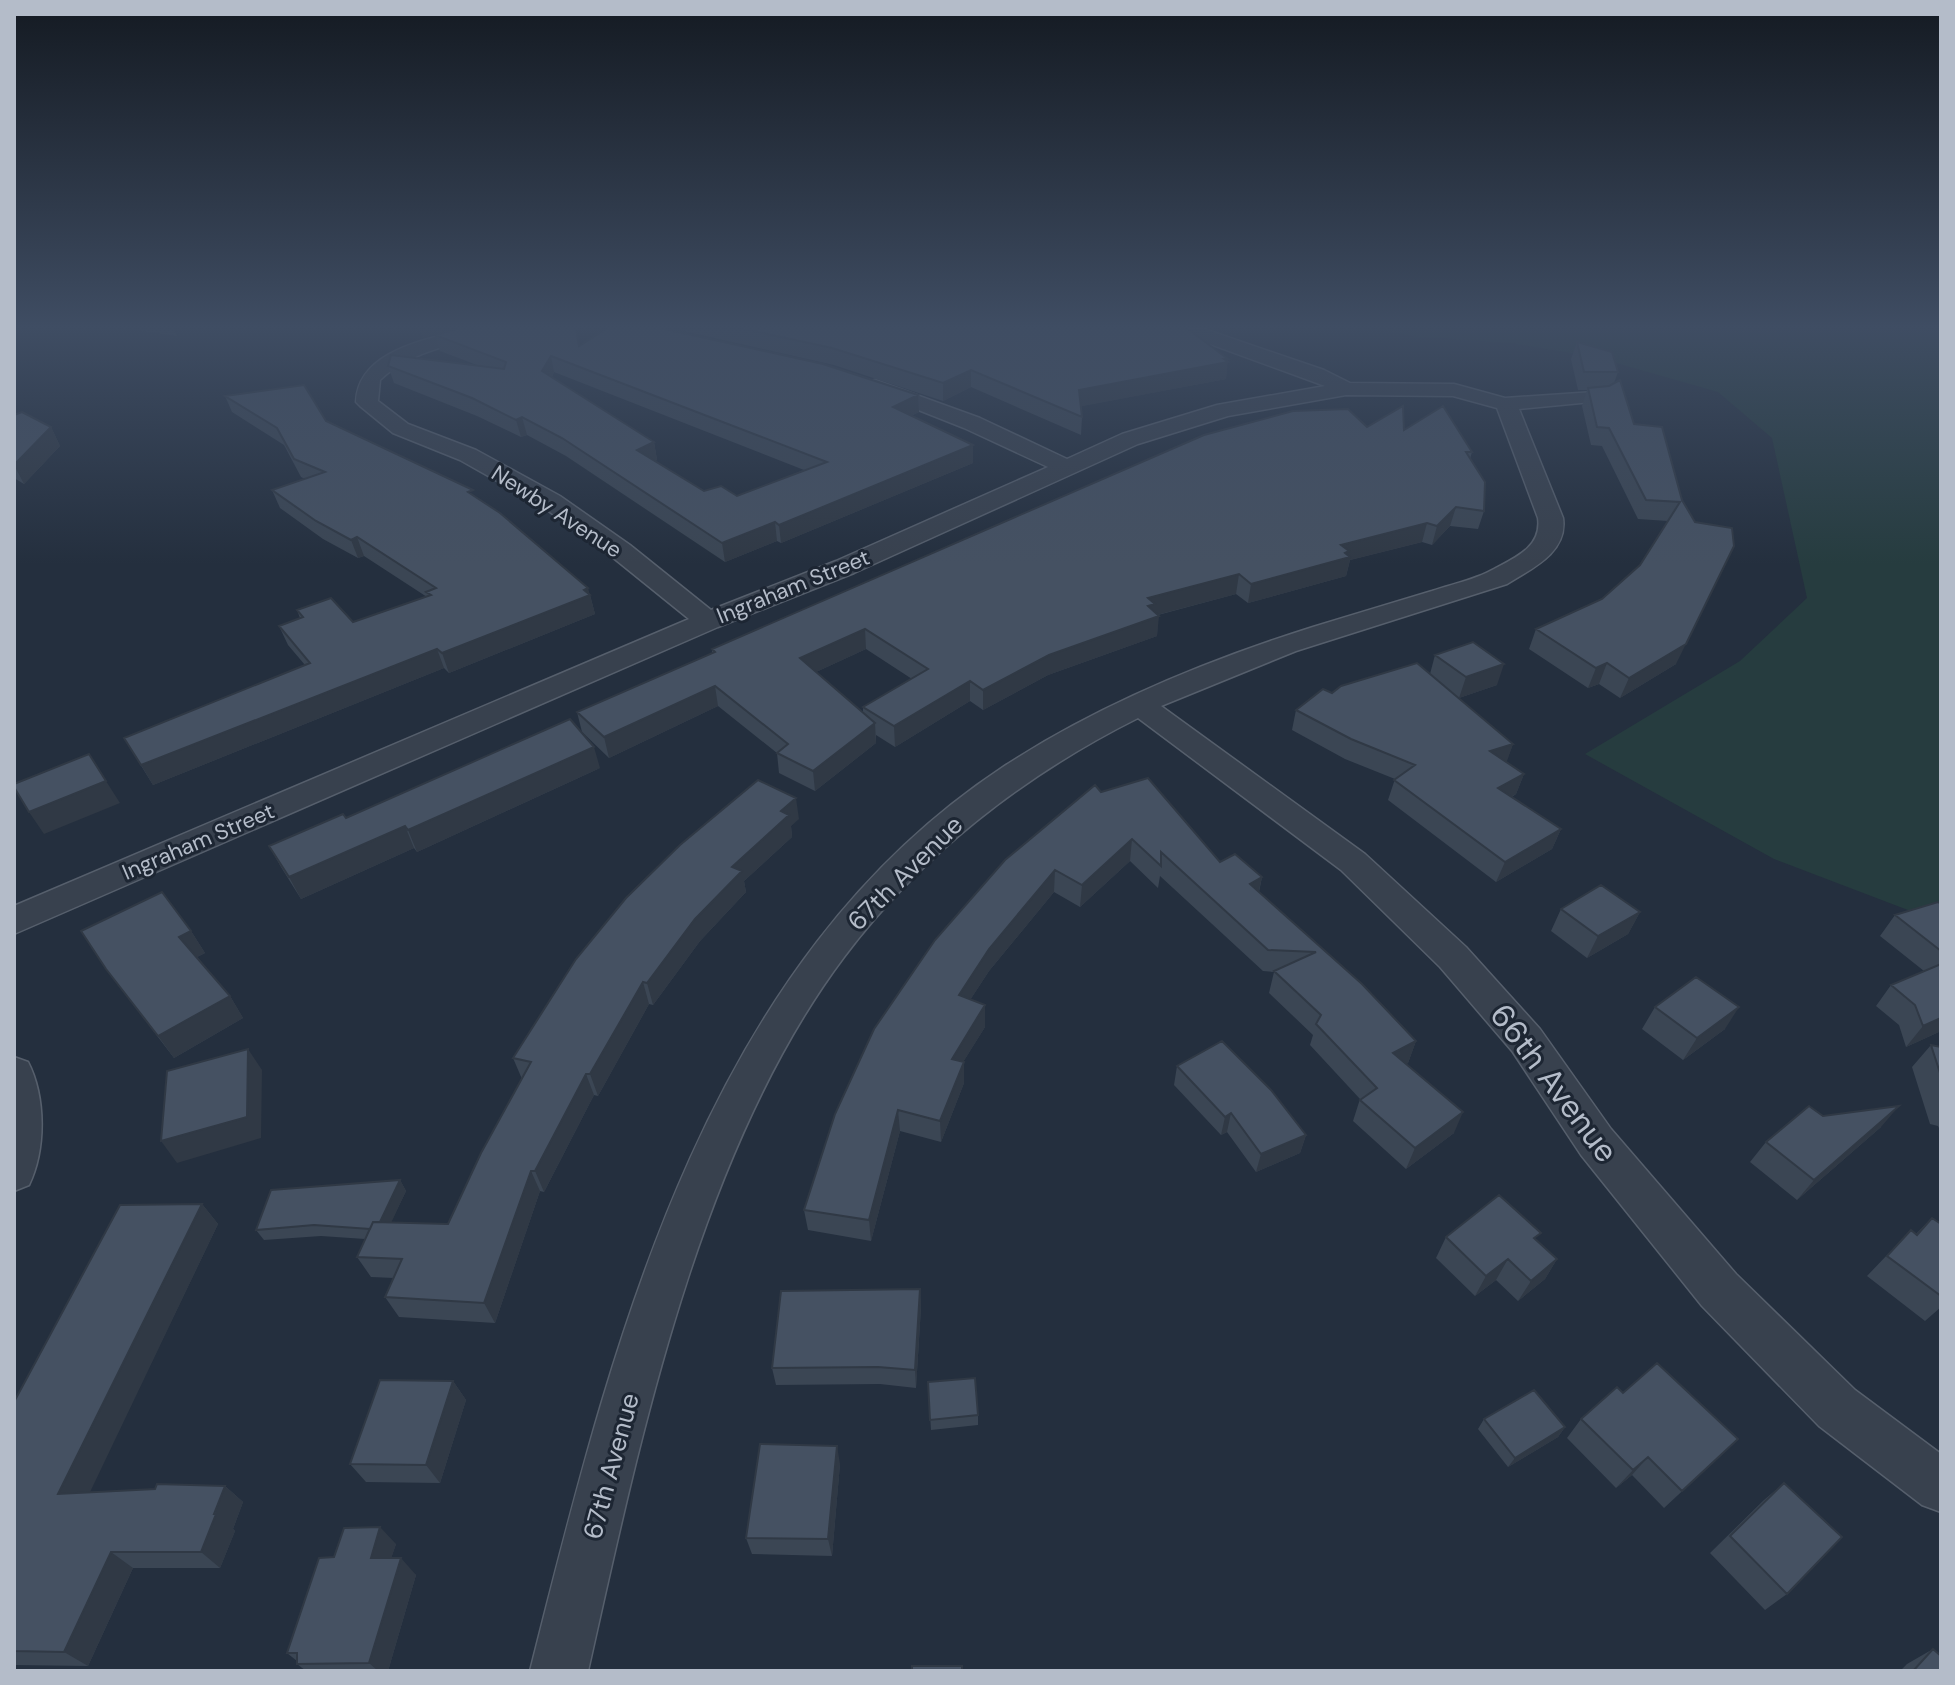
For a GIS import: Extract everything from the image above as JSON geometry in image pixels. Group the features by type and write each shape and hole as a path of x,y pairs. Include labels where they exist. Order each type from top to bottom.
{"street":[{"name":"Newby Avenue","path":"372,408 383,420 467,455 530,488 633,561 708,621"},
{"path":"931,408 1067,467"},
{"name":"Ingraham Street","path":"14,921 708,621 845,567 1067,467 1178,421 1239,408"},
{"name":"67th Avenue","path":"559,1671 637,1371 712,1153 777,1029 820,962 876,895 954,822 1024,769 1141,706 1227,667 1498,578 1528,562 1548,544 1554,521 1526,461 1508,408"},
{"name":"66th Avenue","path":"1141,706 1353,862 1453,957 1526,1040 1596,1142 1719,1290 1837,1408 1941,1486"},
{"path":"14,1074 21,1128 14,1172"}],"green space":[{"path":"1736,408 1941,408 1941,912 1921,915 1774,859 1585,754 1740,661 1807,598 1772,438"}],"building":[{"path":"244,408 318,408 326,421 473,490 468,492 500,513 588,588 584,590 590,595 442,653 437,649 141,765 124,738 310,663 279,626 303,617 297,610 331,598 353,622 431,595 426,592 436,588 357,537 351,540 316,521 272,490 325,472 294,459 277,428"},
{"path":"491,408 600,408 654,442 637,450 704,491 721,486 737,496 827,462 685,408 894,408 973,445 779,525 775,522 722,543 562,438 522,417 516,420"},
{"path":"1060,408 1081,408 1082,417"},
{"path":"1403,408 1404,430 1444,408 1472,452 1466,452 1485,482 1484,511 1456,507 1437,526 1427,523 1341,545 1349,551 1345,553 1350,557 1251,584 1239,574 1148,598 1155,604 1148,606 1159,616 1049,655 983,690 970,681 894,726 863,707 928,669 865,629 800,658 875,723 813,771 777,753 788,744 715,686 604,737 577,712 715,652 712,649 1204,435 1293,411 1348,409 1367,427"},
{"path":"1593,408 1629,408 1634,424 1662,427 1682,500 1695,522 1732,528 1734,546 1686,644 1629,678 1607,663 1596,668 1536,629 1602,599 1640,565 1680,502 1646,500 1609,428 1597,427"},
{"path":"22,412 51,427 14,465 14,415"},
{"path":"1473,642 1504,664 1466,677 1435,655"},
{"path":"1417,663 1513,744 1490,751 1524,774 1498,788 1561,829 1505,862 1394,780 1415,765 1351,739 1296,710 1323,689 1332,693 1341,686"},
{"path":"570,719 594,747 408,830 405,826 289,877 269,846 343,814 346,818"},
{"path":"89,754 106,781 29,812 14,784"},
{"path":"1148,778 1220,862 1235,854 1262,877 1250,884 1362,984 1416,1041 1393,1053 1463,1112 1415,1148 1360,1100 1377,1088 1316,1024 1321,1015 1274,971 1316,952 1268,950 1161,852 1161,866 1132,839 1082,885 1055,870 989,949 959,995 985,1005 952,1059 964,1062 940,1121 898,1110 869,1220 804,1210 835,1114 874,1029 935,940 1005,860 1095,785 1101,792"},
{"path":"758,780 796,798 781,811 789,815 732,867 742,871 695,919 647,983 643,982 590,1074 586,1074 535,1171 531,1171 484,1303 385,1297 402,1259 357,1257 373,1222 448,1224 481,1153 531,1062 513,1058 576,959 626,898 680,845"},
{"path":"1601,885 1640,912 1598,936 1561,909"},
{"path":"162,892 191,931 179,937 230,996 158,1036 81,931"},
{"path":"1938,902 1941,904 1941,951 1895,915"},
{"path":"1941,964 1941,1018 1923,1026 1915,1005 1891,985"},
{"path":"1696,977 1739,1007 1697,1038 1655,1007"},
{"path":"1222,1041 1271,1090 1306,1135 1261,1154 1231,1113 1225,1117 1177,1066"},
{"path":"1931,1045 1941,1047 1941,1076"},
{"path":"248,1049 247,1117 161,1141 167,1071"},
{"path":"1809,1106 1823,1116 1899,1106 1814,1180 1766,1142"},
{"path":"400,1180 380,1222 373,1222 370,1229 314,1225 256,1230 271,1190"},
{"path":"1499,1195 1541,1233 1534,1238 1557,1259 1531,1281 1508,1259 1486,1276 1446,1237"},
{"path":"202,1204 58,1494 155,1489 157,1484 225,1486 201,1552 111,1552 64,1652 14,1651 14,1402 120,1205"},
{"path":"1932,1218 1941,1224 1941,1296 1887,1256 1911,1230 1917,1235"},
{"path":"920,1289 915,1370 878,1367 772,1368 781,1291"},
{"path":"1657,1363 1738,1439 1682,1491 1648,1457 1633,1470 1581,1419 1617,1387 1623,1393"},
{"path":"975,1378 978,1415 930,1420 928,1382"},
{"path":"380,1380 453,1381 426,1465 350,1464"},
{"path":"1534,1390 1565,1427 1515,1458 1484,1419"},
{"path":"760,1444 837,1446 828,1539 746,1538"},
{"path":"1784,1483 1842,1537 1787,1594 1730,1536"},
{"path":"380,1527 371,1558 401,1558 369,1663 297,1664 297,1653 287,1653 319,1558 334,1557 344,1528"},
{"path":"1933,1649 1941,1656 1941,1671 1913,1671"},
{"path":"912,1666 962,1666 962,1671 912,1671"}]}
